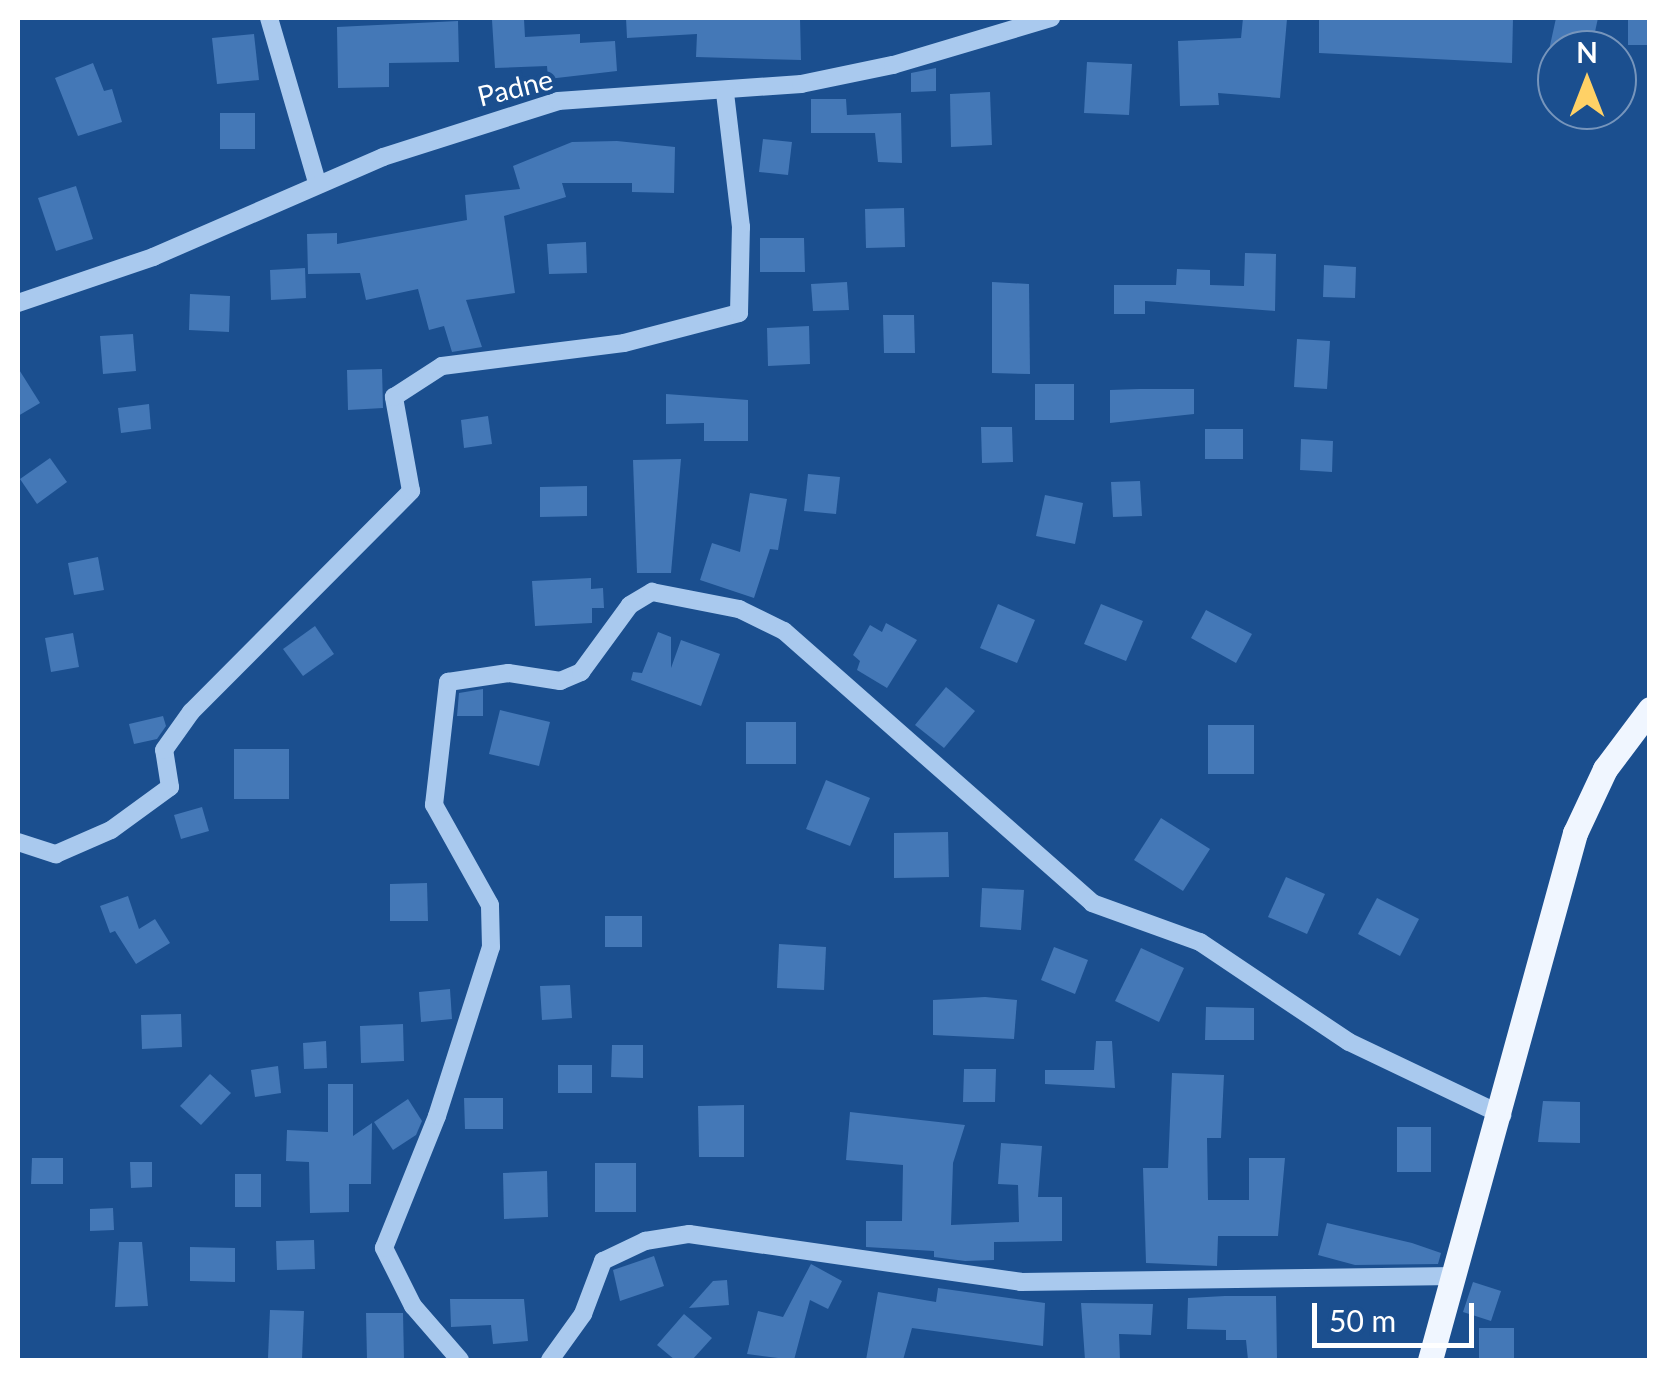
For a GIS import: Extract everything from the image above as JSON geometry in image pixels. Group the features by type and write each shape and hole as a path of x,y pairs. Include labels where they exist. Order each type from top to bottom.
{"main road":[{"path":"1430,1360 1502,1115 1575,833 1606,769 1650,709"}],"street":[{"path":"269,18 317,182"},
{"name":"Padne","path":"18,303 153,257 317,182 558,102 725,93 894,65 1051,18"},
{"path":"18,842 56,854 111,830 170,787 164,750 191,712 411,491 394,396 442,366 624,342 739,313 741,228 725,93"},
{"path":"460,1360 413,1306 384,1248 438,1116 491,946 490,904 434,805 448,682 508,673 560,681 581,672 630,606 652,592 739,609 784,631 1092,903 1200,942 1349,1042 1502,1115"},
{"path":"550,1360 583,1314 603,1260 645,1241 689,1234 1021,1282 1455,1276"}],"building":[{"path":"626,18 800,18 801,60 696,57 697,34 627,38"},
{"path":"1243,18 1287,19 1280,98 1218,93 1219,105 1180,106 1178,41 1241,38"},
{"path":"1319,18 1513,18 1512,63 1319,53"},
{"path":"1556,18 1598,18 1595,30 1553,30"},
{"path":"1628,18 1650,18 1650,45 1637,45 1637,30 1628,30"},
{"path":"524,19 525,37 580,34 580,43 615,41 617,71 548,79 547,66 495,68 492,20"},
{"path":"458,21 459,62 389,63 389,87 338,88 337,27"},
{"path":"254,34 259,80 217,84 212,38"},
{"path":"1087,62 1132,64 1129,115 1084,113"},
{"path":"93,63 104,91 112,89 122,122 78,136 55,78"},
{"path":"936,68 936,91 911,92 911,73"},
{"path":"990,92 992,145 951,147 950,94"},
{"path":"811,99 846,99 847,115 901,113 902,163 878,162 875,133 811,133"},
{"path":"220,113 255,113 255,149 220,149"},
{"path":"763,139 792,142 788,175 759,172"},
{"path":"617,141 675,147 674,193 632,192 632,183 562,183 566,197 504,216 515,293 466,300 482,347 452,352 444,326 429,330 418,289 366,300 360,273 308,274 307,234 337,233 337,244 467,220 465,195 520,189 513,166 572,142"},
{"path":"76,186 93,239 56,251 38,198"},
{"path":"904,208 905,247 866,248 865,209"},
{"path":"760,238 804,238 805,272 760,272"},
{"path":"586,242 587,273 549,274 547,244"},
{"path":"1245,253 1276,254 1275,311 1145,301 1145,314 1114,314 1114,285 1176,285 1177,269 1210,270 1210,285 1244,286"},
{"path":"1324,265 1356,267 1355,298 1323,297"},
{"path":"305,268 306,298 271,300 270,270"},
{"path":"847,282 849,310 813,311 811,284"},
{"path":"992,282 1029,284 1030,374 992,373"},
{"path":"190,294 230,296 229,332 189,330"},
{"path":"883,315 914,315 915,353 884,353"},
{"path":"809,326 810,364 768,366 767,328"},
{"path":"133,334 136,371 103,374 100,336"},
{"path":"1297,339 1330,341 1327,389 1294,387"},
{"path":"18,368 40,403 18,416"},
{"path":"382,369 383,408 348,410 347,370"},
{"path":"1035,384 1074,384 1074,420 1035,420"},
{"path":"1194,389 1194,414 1110,423 1110,390"},
{"path":"666,394 748,400 748,441 704,441 704,423 666,424"},
{"path":"149,404 151,429 121,433 118,408"},
{"path":"488,416 492,444 464,448 461,420"},
{"path":"981,427 1012,427 1013,462 982,463"},
{"path":"1205,429 1243,429 1243,459 1205,459"},
{"path":"1301,439 1333,441 1332,472 1300,470"},
{"path":"50,458 67,482 37,504 20,479"},
{"path":"681,459 671,573 637,573 633,460"},
{"path":"808,474 840,477 836,514 804,511"},
{"path":"1140,481 1142,516 1113,517 1111,482"},
{"path":"587,486 587,516 540,517 540,487"},
{"path":"750,493 787,499 778,550 770,549 754,598 700,580 712,543 740,552"},
{"path":"1045,495 1083,503 1075,544 1036,536"},
{"path":"98,557 104,590 74,595 68,563"},
{"path":"591,578 591,589 603,588 604,608 592,608 592,623 535,626 532,581"},
{"path":"998,604 1035,620 1017,663 980,648"},
{"path":"1101,604 1143,621 1126,661 1084,644"},
{"path":"1206,610 1252,634 1236,663 1191,638"},
{"path":"886,623 917,640 887,688 857,670 860,661 853,655 870,625 882,632"},
{"path":"315,626 334,654 303,676 283,649"},
{"path":"658,632 671,637 671,668 681,640 720,654 701,706 631,680 633,672 642,673"},
{"path":"73,633 79,667 51,672 45,638"},
{"path":"946,687 975,711 944,748 915,725"},
{"path":"483,689 483,716 457,716 459,693"},
{"path":"500,710 550,722 539,766 489,754"},
{"path":"163,716 166,726 157,739 134,744 129,724"},
{"path":"746,722 796,722 796,764 746,764"},
{"path":"1208,725 1254,725 1254,774 1208,774"},
{"path":"234,749 289,749 289,799 234,799"},
{"path":"826,780 870,798 850,846 806,829"},
{"path":"202,807 209,831 181,839 174,815"},
{"path":"1161,818 1210,849 1183,891 1134,860"},
{"path":"948,832 949,877 894,878 894,833"},
{"path":"1286,877 1325,894 1307,934 1268,917"},
{"path":"427,883 428,921 390,921 390,884"},
{"path":"982,888 1024,890 1021,930 980,927"},
{"path":"128,896 139,929 155,919 170,943 136,964 115,931 110,933 100,906"},
{"path":"1377,898 1419,919 1400,956 1358,934"},
{"path":"605,916 642,916 642,947 605,947"},
{"path":"779,944 826,947 824,990 777,988"},
{"path":"1054,947 1088,960 1075,994 1041,980"},
{"path":"1141,948 1184,968 1159,1022 1115,1001"},
{"path":"570,985 572,1018 542,1020 540,986"},
{"path":"450,989 452,1019 421,1022 419,992"},
{"path":"933,1000 1017,1000 1014,1039 933,1035"},
{"path":"1206,1007 1254,1008 1254,1040 1205,1040"},
{"path":"181,1014 182,1047 142,1049 141,1015"},
{"path":"403,1024 404,1061 361,1063 360,1026"},
{"path":"326,1041 327,1068 304,1069 303,1043"},
{"path":"1096,1041 1112,1041 1115,1088 1045,1084 1045,1070 1094,1070"},
{"path":"612,1045 643,1045 643,1078 611,1077"},
{"path":"558,1065 592,1065 592,1093 558,1093"},
{"path":"278,1066 281,1093 255,1097 251,1070"},
{"path":"964,1069 996,1069 995,1102 963,1102"},
{"path":"1172,1073 1224,1075 1221,1138 1207,1138 1208,1200 1249,1200 1249,1158 1285,1158 1278,1236 1218,1236 1217,1266 1146,1263 1143,1168 1168,1168"},
{"path":"210,1074 231,1093 201,1125 180,1106"},
{"path":"328,1084 353,1084 353,1136 372,1123 371,1184 349,1184 349,1212 310,1213 309,1162 286,1161 287,1130 328,1132"},
{"path":"464,1098 503,1098 503,1129 465,1129"},
{"path":"408,1099 422,1121 416,1135 393,1150 374,1122"},
{"path":"1543,1101 1580,1102 1580,1143 1538,1142"},
{"path":"744,1105 744,1157 699,1157 698,1106"},
{"path":"850,1112 965,1125 953,1163 951,1225 1019,1222 1018,1185 998,1184 1001,1143 1042,1146 1038,1197 1062,1197 1062,1241 994,1242 994,1260 965,1261 934,1257 934,1251 866,1247 866,1221 902,1221 903,1165 846,1160"},
{"path":"1397,1127 1431,1127 1431,1172 1397,1172"},
{"path":"32,1158 63,1158 63,1184 31,1184"},
{"path":"130,1162 152,1162 152,1187 131,1188"},
{"path":"595,1163 636,1163 636,1212 595,1212"},
{"path":"547,1171 548,1217 504,1219 503,1173"},
{"path":"235,1174 261,1174 261,1207 235,1207"},
{"path":"113,1208 114,1230 90,1231 90,1209"},
{"path":"1327,1223 1441,1253 1438,1264 1355,1265 1318,1255"},
{"path":"314,1240 315,1269 277,1270 276,1241"},
{"path":"119,1242 142,1242 148,1306 115,1307"},
{"path":"190,1247 235,1248 235,1282 190,1281"},
{"path":"654,1256 664,1286 620,1301 613,1270"},
{"path":"811,1264 842,1281 828,1309 810,1300 794,1360 747,1354 758,1311 783,1317"},
{"path":"727,1280 729,1305 689,1308 713,1281"},
{"path":"1473,1282 1501,1291 1491,1321 1463,1312"},
{"path":"938,1288 1045,1303 1043,1346 912,1328 903,1360 866,1360 878,1292 936,1302"},
{"path":"1276,1296 1277,1360 1248,1360 1246,1340 1226,1340 1226,1330 1187,1329 1188,1298"},
{"path":"450,1299 524,1299 528,1341 493,1344 491,1325 451,1327"},
{"path":"1081,1303 1153,1304 1151,1335 1119,1334 1120,1360 1085,1360"},
{"path":"270,1310 304,1311 302,1359 268,1358"},
{"path":"366,1313 403,1313 404,1360 367,1360"},
{"path":"684,1314 712,1338 692,1360 675,1360 657,1345"},
{"path":"1479,1328 1514,1328 1514,1360 1479,1360"}]}
